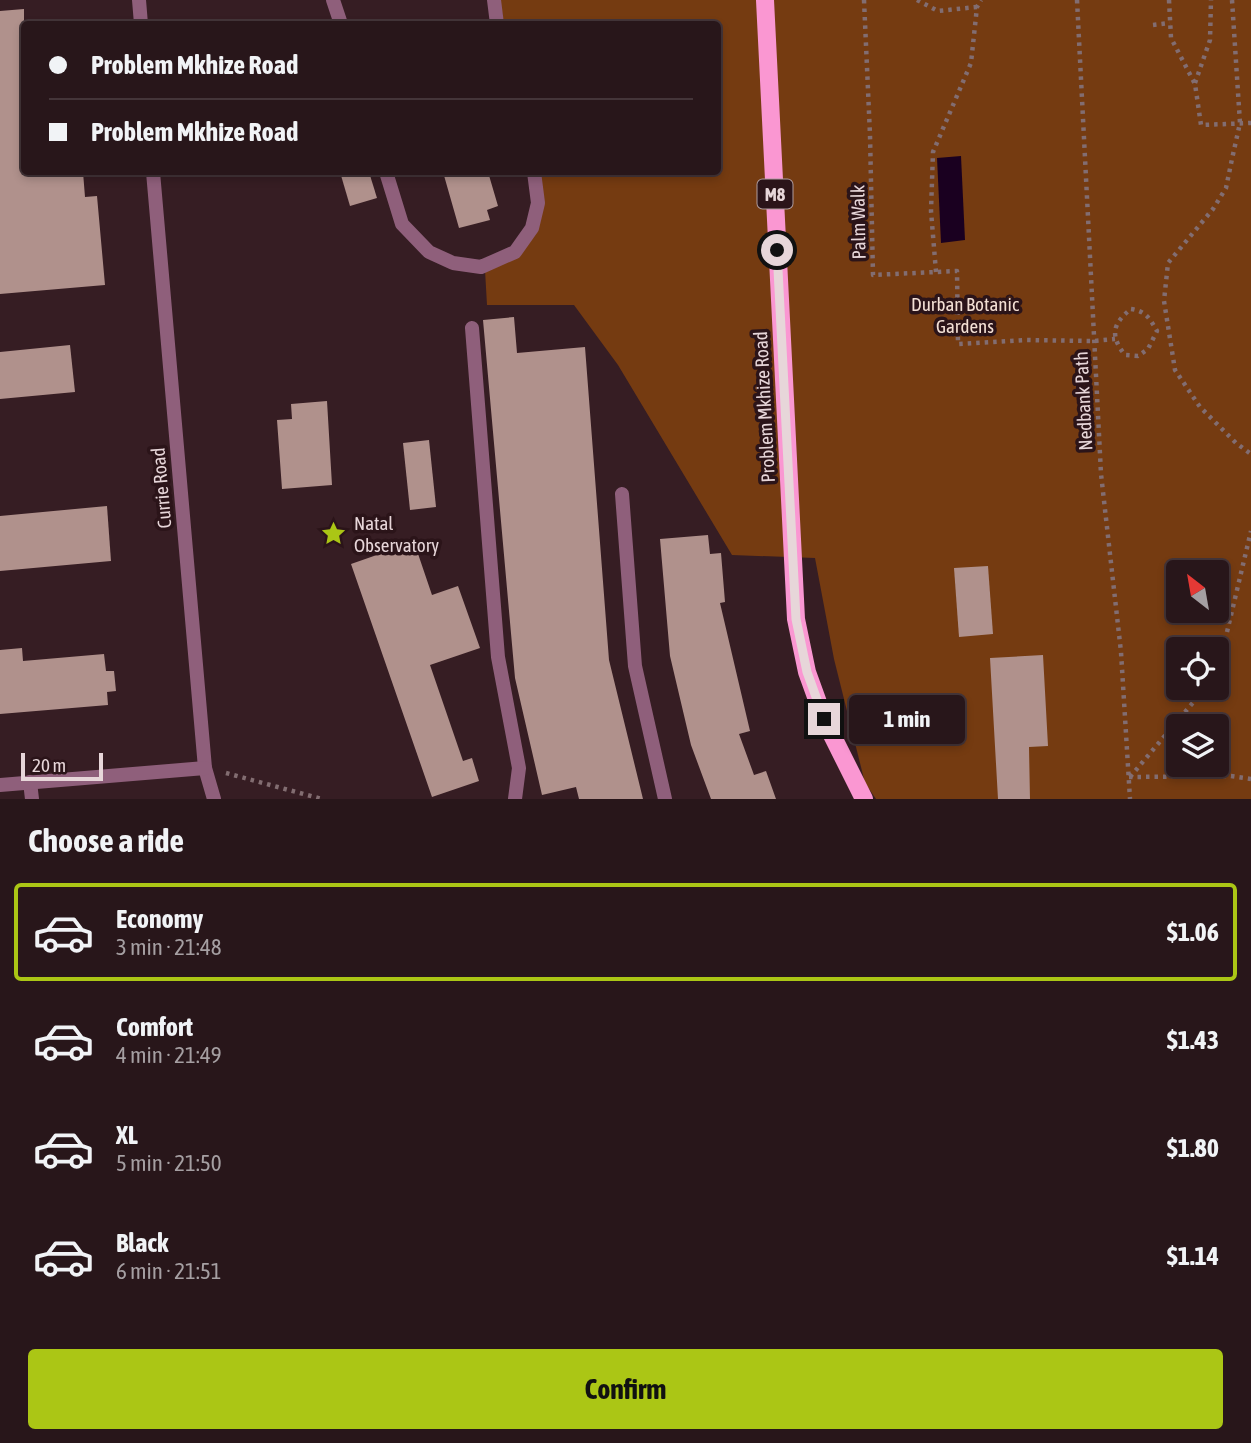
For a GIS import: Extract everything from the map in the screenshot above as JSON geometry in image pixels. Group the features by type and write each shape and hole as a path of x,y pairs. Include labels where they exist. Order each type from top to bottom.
{"main road":[{"name":"Problem Mkhize Road","path":"765,0 796,619 807,672 824,719 864,799"}],"street":[{"path":"139,0 141,21"},
{"path":"333,0 340,21"},
{"path":"494,0 497,21"},
{"name":"Currie Road","path":"153,175 205,768 214,799"},
{"path":"387,175 402,224 429,252 453,263 481,267 515,251 531,228 538,203 534,175"},
{"path":"472,328 498,657 519,768 515,799"},
{"path":"622,494 635,666 665,799"},
{"path":"0,785 205,768"},
{"path":"30,782 32,799"}],"path":[{"name":"Palm Walk","path":"864,0 873,275 936,272"},
{"path":"917,0 938,11 977,7"},
{"path":"981,0 977,7 971,63 933,152 931,211 936,272 957,271 958,344 1115,339"},
{"name":"Nedbank Path","path":"1077,0 1101,474 1121,652 1130,799"},
{"path":"1169,0 1171,38 1195,84 1201,125 1251,123"},
{"path":"1195,84 1210,40 1211,0"},
{"path":"1232,0 1240,123 1226,188 1213,209 1168,263 1164,301 1175,370 1200,407 1251,454"},
{"path":"1153,25 1170,23"},
{"path":"1131,309 1141,311 1149,317 1157,331 1148,349 1138,356 1125,355 1115,339 1115,328 1121,317 1131,309"},
{"path":"1157,331 1169,330"},
{"path":"1225,637 1251,531"},
{"path":"1129,778 1195,700"},
{"path":"205,768 322,799"},
{"path":"1129,778 1231,776 1251,779"}],"green space":[{"name":"Durban Botanic Gardens","path":"500,0 1251,0 1251,799 876,799 865,783 834,659 815,558 732,555 618,365 574,305 487,305 485,270 522,252 536,175 721,175 721,21 504,21"}],"shaded area":[{"path":"961,156 965,240 941,243 937,158"}],"building":[{"path":"24,9 24,21 21,21 21,175 83,175 85,197 97,196 105,285 0,294 0,11"},
{"path":"341,175 370,175 377,198 350,206"},
{"path":"444,175 489,175 498,206 487,210 490,220 459,228"},
{"path":"514,317 517,353 585,347 609,660 643,799 579,799 576,787 542,795 515,678 483,320"},
{"path":"70,345 75,392 0,399 0,352"},
{"path":"327,401 332,485 282,489 277,420 292,419 291,404"},
{"path":"429,440 436,507 410,510 403,443"},
{"path":"107,506 111,561 0,571 0,516"},
{"path":"708,535 710,554 721,553 725,602 720,603 750,731 739,734 754,775 766,771 776,799 711,799 691,745 670,656 660,539"},
{"path":"414,542 432,595 458,586 480,648 430,665 463,761 472,758 479,781 432,797 351,564"},
{"path":"988,566 993,634 959,637 954,568"},
{"path":"22,648 23,661 104,654 106,671 114,671 116,691 107,692 108,705 0,714 0,650"},
{"path":"1043,655 1048,746 1029,747 1030,799 998,799 990,658"}],"place":[{"name":"Natal Observatory","path":"334,534"}],"route":[{"path":"777,250 796,619 807,672 824,719"}]}
